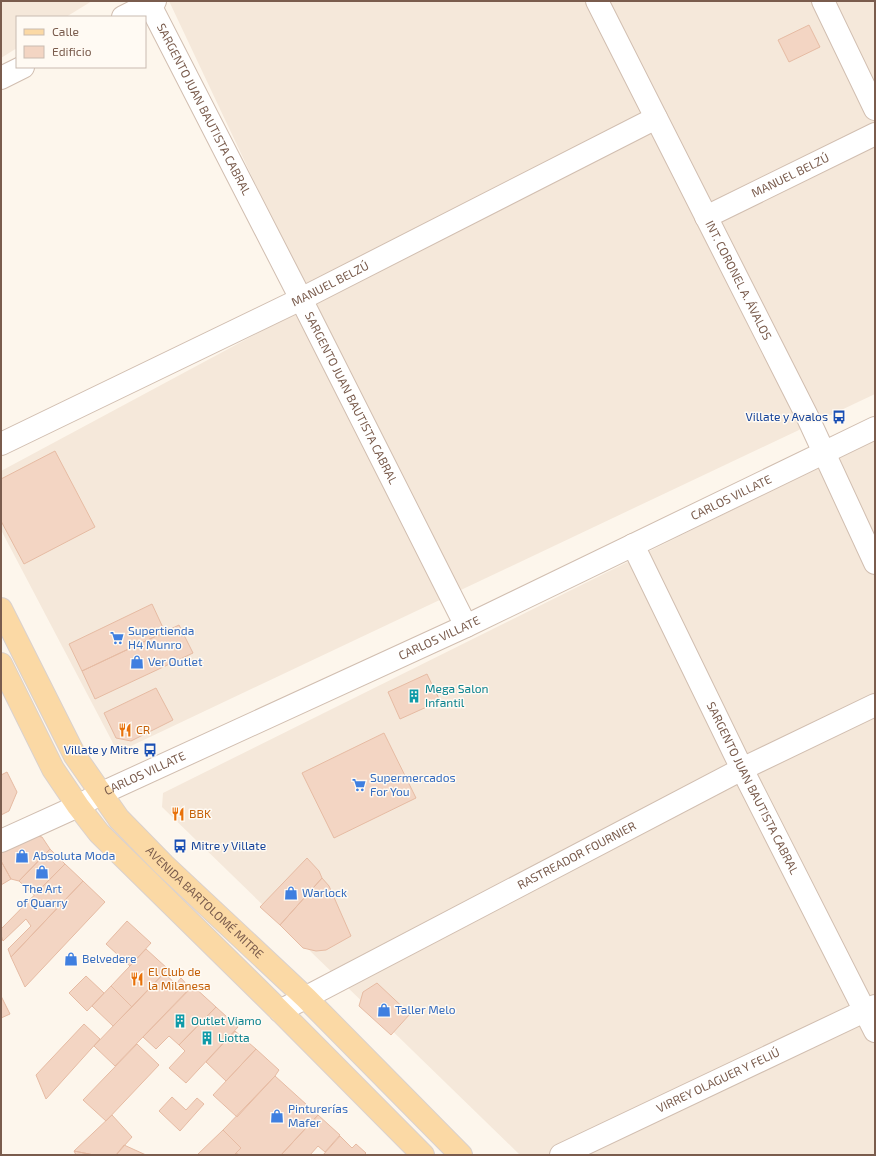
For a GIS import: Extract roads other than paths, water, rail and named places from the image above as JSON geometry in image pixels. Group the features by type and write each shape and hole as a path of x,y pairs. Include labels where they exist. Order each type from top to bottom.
{"main road":[{"name":"AVENIDA BARTOLOMÉ MITRE","path":"1,609 75,756 100,794 119,819 164,865 306,998 461,1155"},
{"name":"AVENIDA BARTOLOMÉ MITRE","path":"1,664 53,769 78,806 99,833 280,1011 423,1155"}],"street":[{"name":"INT. CORONEL A. ÁVALOS","path":"597,1 808,418 875,563"},
{"path":"823,1 875,109"},
{"path":"125,16 150,2"},
{"name":"SARGENTO JUAN BAUTISTA CABRAL","path":"150,2 466,626"},
{"path":"1,78 21,68"},
{"name":"MANUEL BELZÚ","path":"1,444 301,299 656,118"},
{"name":"MANUEL BELZÚ","path":"706,217 875,134"},
{"name":"CARLOS VILLATE","path":"1,841 466,626 875,428"},
{"name":"SARGENTO JUAN BAUTISTA CABRAL","path":"633,545 742,769 870,1009 875,1031"},
{"name":"RASTREADOR FOURNIER","path":"280,1011 742,769 875,705"},
{"name":"VIRREY OLAGUER Y FELIÚ","path":"561,1155 870,1009"}],"place":[{"name":"Villate y Avalos","path":"839,417"},
{"name":"Supertienda H4 Munro","path":"117,638"},
{"name":"Ver Outlet","path":"137,662"},
{"name":"Mega Salon Infantil","path":"414,696"},
{"name":"CR","path":"125,730"},
{"name":"Villate y Mitre","path":"150,750"},
{"name":"Supermercados For You","path":"359,785"},
{"name":"BBK","path":"178,814"},
{"name":"Mitre y Villate","path":"180,846"},
{"name":"Absoluta Moda","path":"22,856"},
{"name":"The Art of Quarry","path":"42,872"},
{"name":"Warlock","path":"291,893"},
{"name":"Belvedere","path":"71,959"},
{"name":"El Club de la Milanesa","path":"137,979"},
{"name":"Taller Melo","path":"384,1010"},
{"name":"Outlet Viamo","path":"180,1021"},
{"name":"Liotta","path":"207,1038"},
{"name":"Pinturerías Mafer","path":"277,1116"}]}
